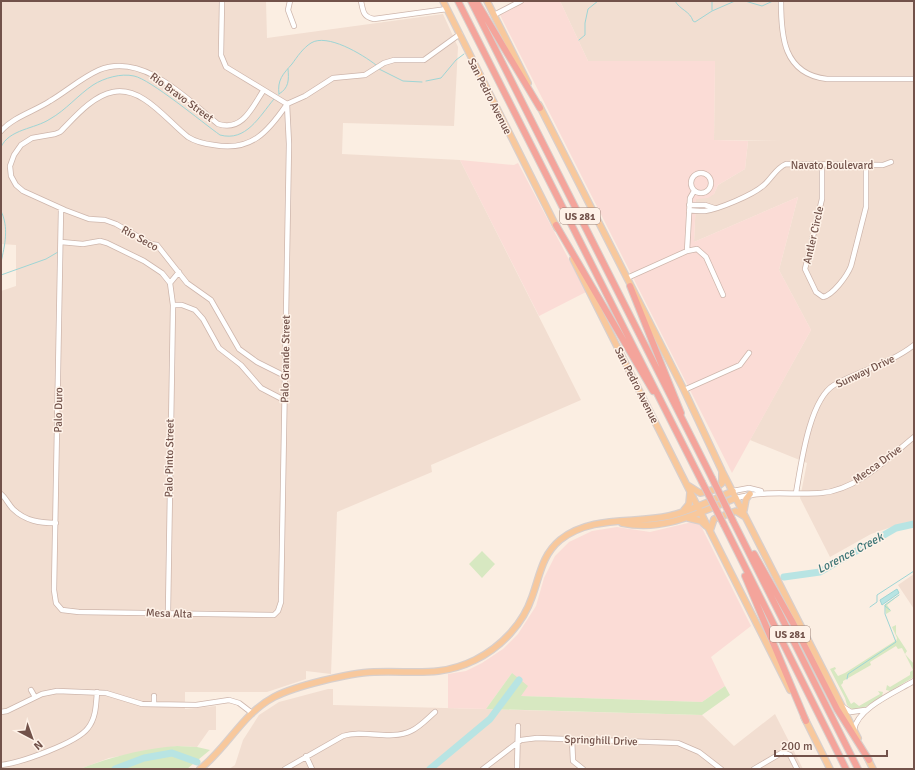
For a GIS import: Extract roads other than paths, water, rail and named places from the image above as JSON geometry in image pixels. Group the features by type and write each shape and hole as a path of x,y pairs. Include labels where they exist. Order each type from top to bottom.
{"highway":[{"name":"US 281","path":"458,1 846,769"},
{"name":"US 281","path":"471,1 858,769"},
{"path":"476,1 540,108"},
{"path":"556,225 645,379 668,415"},
{"path":"630,286 688,432"},
{"path":"724,525 806,721"},
{"path":"738,530 759,562 793,623 837,709 869,760"}],"main road":[{"name":"San Pedro Avenue","path":"443,1 830,769"},
{"path":"487,1 684,390 736,498 873,769"},
{"path":"688,486 700,493 713,490 722,483 723,476 721,467"},
{"path":"682,512 689,504 688,486"},
{"path":"200,769 214,756 239,725 252,712 278,695 303,686 362,673 424,673 444,671 477,659 503,641 520,621 532,598 542,563 556,544 575,530 602,523 658,518 682,512 733,491"},
{"path":"744,513 744,504 750,494"},
{"name":"Mecca Drive","path":"616,522 651,526 672,523 736,498"},
{"path":"685,518 700,521 710,531 714,518 730,511 739,511 747,519"}],"street":[{"path":"222,1 221,59 230,71 287,104 305,96 333,78 366,75 384,63 394,60 424,60 460,34"},
{"path":"290,1 288,10 294,26"},
{"path":"361,1 364,14 368,18 374,19 447,9"},
{"path":"494,15 521,1"},
{"path":"781,1 781,24 784,45 789,56 803,71 814,76 827,79 914,79"},
{"name":"Rio Bravo Street","path":"1,131 10,122 41,107 86,78 109,68 135,67 164,81 218,124 225,126 231,126 241,122 263,91"},
{"name":"Rio Seco","path":"285,376 262,365 239,349 211,300 187,283 157,245 151,244 108,221 89,219 20,189 14,183 10,166 19,147 32,138 60,132 92,103 113,92 121,91 131,93 152,105 189,137 203,143 224,147 242,146 260,137 268,130 287,104"},
{"name":"Palo Grande Street","path":"276,613 281,602 289,144 287,104"},
{"name":"Navato Boulevard","path":"689,210 704,211 714,208 762,187 778,169 786,164 883,165 891,162"},
{"name":"Antler Circle","path":"822,165 822,199 805,269 816,292 823,297 830,294 851,266 866,207 866,165"},
{"path":"700,173 708,176 711,182 709,189 700,193 694,191 691,184 694,176 700,173"},
{"path":"687,251 689,205 690,198 694,191"},
{"path":"689,205 705,205 714,208"},
{"name":"Palo Duro","path":"61,208 55,596 56,603 62,610"},
{"name":"Rio Seco","path":"61,242 83,244 100,241 107,243 157,269 170,283"},
{"path":"627,278 687,251 697,249 704,253 723,295"},
{"path":"179,272 170,283 174,305 182,304 195,310 203,319 219,348 241,365 261,388 284,400"},
{"name":"Palo Pinto Street","path":"168,612 174,305"},
{"name":"Sunway Drive","path":"796,493 812,414 828,389 900,355 914,345"},
{"path":"684,390 740,365 749,353"},
{"name":"Mecca Drive","path":"736,498 750,494 767,492 822,493 839,489 872,470 914,437"},
{"name":"Mecca Drive","path":"733,491 749,488 767,492"},
{"path":"1,494 13,509 25,518 39,523 56,523"},
{"name":"Mesa Alta","path":"62,610 271,615 276,613"},
{"path":"854,730 856,721 865,710 914,681"},
{"path":"31,690 35,697"},
{"path":"1,712 7,711 35,697 57,691 115,694 135,703 154,704 198,705 230,700 239,703 252,712"},
{"path":"1,765 18,762 79,737 88,728 92,720 96,709 97,692"},
{"path":"154,696 154,704"},
{"path":"842,707 851,712 865,710"},
{"path":"285,769 333,740 348,734 397,735 409,732 435,712"},
{"path":"517,769 518,726"},
{"name":"Springhill Drive","path":"483,769 508,752 518,743 532,738 678,743 699,752 721,769"},
{"path":"572,739 573,761 582,769"},
{"path":"754,769 783,752 790,755 797,769"},
{"path":"306,756 312,769"}],"water":[{"path":"897,589 899,593 882,605 880,600"}],"waterway":[{"path":"579,40 585,35 585,23 588,9 598,1"},
{"path":"675,1 690,15 695,22 712,11 735,1"},
{"path":"712,1 712,10"},
{"path":"745,1 762,6 773,1"},
{"path":"279,94 279,85 283,74 305,47 311,43 326,41 344,46 376,65"},
{"path":"426,81 441,78 456,60 464,54"},
{"path":"279,94 287,86 288,69"},
{"path":"379,69 403,81 422,82"},
{"path":"1,147 10,136 44,122 56,115 93,85 107,78 118,76 129,75 142,79 177,102 220,135 237,135 245,131 257,120 274,99"},
{"path":"1,211 6,230 1,262"},
{"path":"1,275 46,259 58,252"},
{"name":"Lorence Creek","path":"784,577 820,572 896,528 914,524"},
{"path":"870,607 877,602 877,595 914,571"},
{"path":"847,679 848,674 896,642 885,614 885,605 899,595"},
{"path":"885,606 890,610"},
{"name":"Lorence Creek","path":"430,769 490,719 519,680"},
{"name":"Lorence Creek","path":"115,769 144,758 172,753 197,762"}]}
